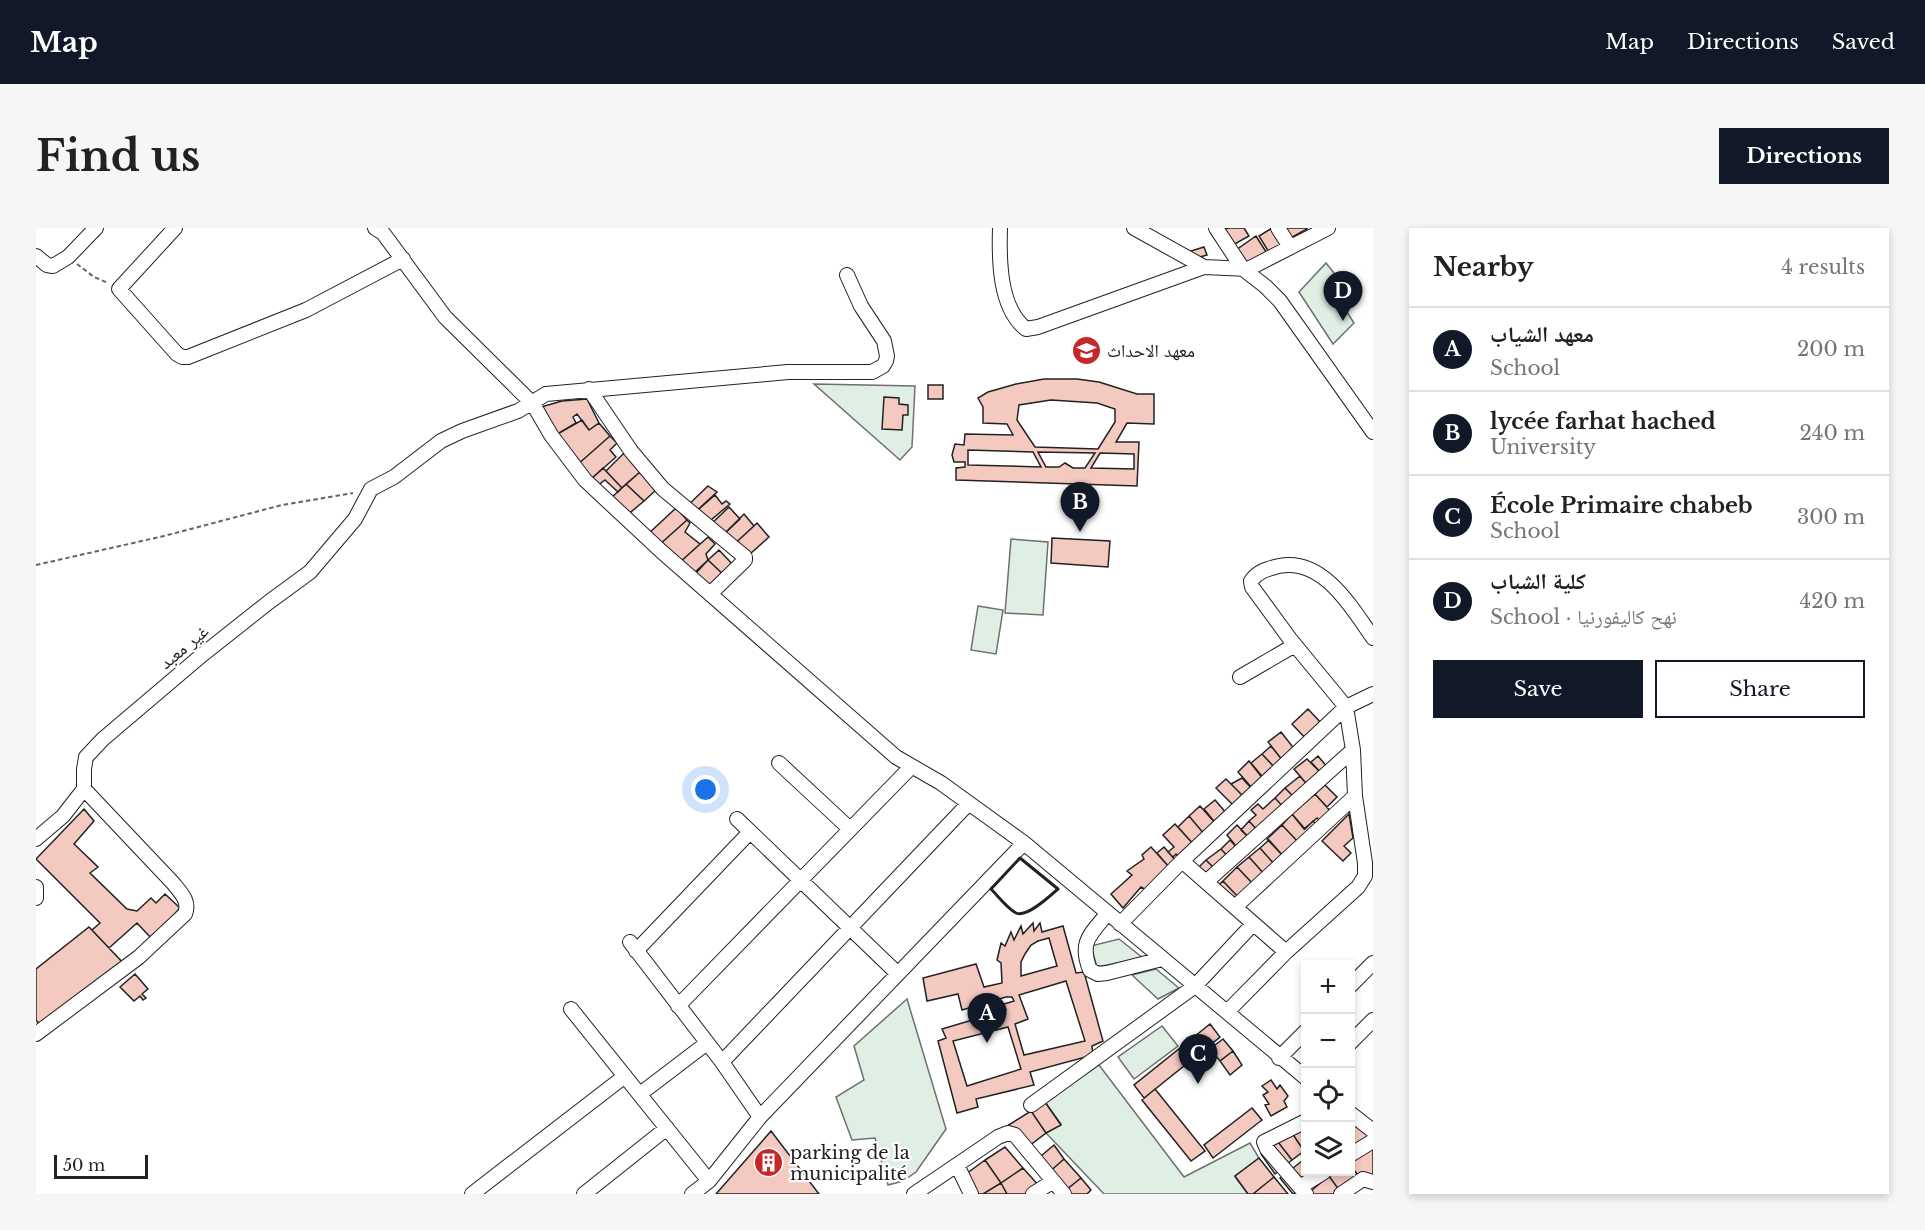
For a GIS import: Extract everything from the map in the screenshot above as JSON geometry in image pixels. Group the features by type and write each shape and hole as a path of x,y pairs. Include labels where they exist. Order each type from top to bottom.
{"street":[{"path":"36,256 47,265 53,266 68,257 96,228"},
{"path":"175,228 119,289 182,357 188,357 306,310 403,259"},
{"path":"375,228 383,233 445,317 533,404 551,435 585,480 710,594 896,757 941,783 1024,843 1301,1075"},
{"path":"1000,228 1001,274 1010,309 1026,329 1038,327 1204,267 1248,269 1328,228"},
{"path":"1134,228 1204,267"},
{"path":"1216,228 1243,269 1280,301 1373,432"},
{"path":"1278,228 1290,248"},
{"path":"371,489 394,477 441,441 462,431 504,417 533,404 546,394 788,372 878,370 886,361 886,347 861,306 847,275"},
{"path":"589,389 632,451 663,489 744,554 745,560 710,594"},
{"name":"غير معبد","path":"84,789 86,757 103,739 202,655 310,572 355,519 371,489"},
{"path":"1227,1012 1286,952 1358,887 1369,872 1354,796 1353,750 1346,707 1295,645 1252,587 1251,581 1255,575 1265,569 1288,564 1309,568 1340,591 1373,638"},
{"path":"1240,677 1295,645"},
{"path":"1120,924 1182,861 1346,707 1373,694"},
{"path":"1206,882 1353,750"},
{"path":"779,763 850,829"},
{"path":"678,1006 910,767"},
{"path":"36,839 63,816 84,789 174,883 185,897 187,910 139,957 39,1026"},
{"path":"1235,907 1354,796"},
{"path":"722,1062 969,803"},
{"path":"736,819 898,974"},
{"path":"750,832 633,946 722,1062 760,1117"},
{"path":"692,1194 709,1181 760,1117 1024,843"},
{"path":"1182,861 1286,952"},
{"path":"36,887 36,898"},
{"path":"1107,914 1086,940 1085,959 1090,970 1098,974 1107,973 1162,959"},
{"path":"1031,1105 1195,986 1253,924"},
{"path":"1355,981 1373,963"},
{"path":"572,1009 709,1181"},
{"path":"1355,1038 1373,1020"},
{"path":"1279,1058 1301,1035"},
{"path":"640,1094 707,1043"},
{"path":"480,1192 625,1076"},
{"path":"1355,1117 1373,1131"},
{"path":"1301,1122 1264,1142 1267,1149 1303,1191 1320,1176"},
{"path":"584,1194 667,1128"},
{"path":"914,1194 998,1137 1008,1133 1015,1135 1064,1194"},
{"path":"1355,1152 1373,1142"},
{"path":"957,1165 971,1194"},
{"path":"1341,1194 1363,1179 1373,1182"},
{"path":"1033,1194 1052,1182"}],"path":[{"path":"68,257 94,277 119,289"},
{"path":"36,565 164,536 282,505 371,489"}],"green space":[{"path":"1326,263 1338,278 1330,286 1354,323 1333,344 1299,292"},
{"path":"814,384 915,386 912,447 900,460"},
{"path":"1011,539 1048,542 1043,615 1005,613"},
{"path":"978,606 1003,610 996,654 971,650"},
{"path":"1119,939 1143,958 1097,967 1091,946"},
{"path":"1156,969 1179,988 1158,999 1132,975"},
{"path":"907,999 946,1129 916,1172 903,1181 888,1185 875,1138 852,1140 836,1097 864,1080 854,1046"},
{"path":"1162,1026 1178,1046 1134,1079 1118,1057"},
{"path":"1099,1065 1184,1177 1250,1143 1259,1158 1235,1177 1248,1194 1104,1194 1046,1133 1061,1124 1045,1102"}],"building":[{"path":"1244,228 1249,236 1233,245 1224,230"},
{"path":"1272,228 1286,245 1270,254 1259,236"},
{"path":"1281,228 1307,228 1307,229 1287,240"},
{"path":"1256,236 1268,255 1247,267 1236,250"},
{"path":"1204,247 1207,255 1193,259 1191,251"},
{"name":"معهد الاحداث","path":"1044,379 1077,379 1099,382 1137,394 1154,394 1154,424 1127,423 1116,442 1139,442 1137,486 956,480 956,468 965,467 965,462 954,462 952,455 955,444 964,445 965,434 1013,435 1007,424 983,423 983,407 978,398 988,392","holes":["1051,400 1097,403 1115,409 1115,422 1098,449 1035,447 1017,420 1019,405","968,450 1033,452 1041,467 968,465","1038,452 1095,453 1085,468 1073,468 1065,463 1059,467 1046,467","1100,453 1134,454 1134,469 1091,468"]},
{"path":"928,385 943,385 943,399 928,399"},
{"path":"884,397 899,398 899,404 908,405 908,415 903,415 902,430 882,429"},
{"path":"587,399 599,423 589,430 577,414 573,417 576,423 554,436 541,407 562,401"},
{"path":"582,420 589,430 599,423 610,436 576,466 554,436"},
{"path":"610,436 617,443 610,450 616,457 590,480 576,466"},
{"path":"624,453 640,472 622,488 606,471"},
{"path":"603,468 622,488 618,492 605,480 597,486 590,480"},
{"path":"640,472 656,490 644,501 626,484"},
{"path":"626,484 644,501 625,517 609,500"},
{"path":"708,486 717,492 692,515 686,507"},
{"path":"715,495 722,504 726,501 730,504 705,525 692,515"},
{"path":"729,507 740,519 719,539 708,527"},
{"path":"676,508 687,520 658,546 647,535"},
{"path":"744,514 754,526 729,549 719,539"},
{"path":"687,520 690,523 685,532 700,544 679,563 658,546"},
{"path":"757,523 769,537 741,562 729,549"},
{"path":"708,537 715,544 706,554 708,560 692,575 679,563"},
{"path":"1052,538 1110,541 1108,567 1051,563"},
{"path":"719,550 736,568 726,577 708,560"},
{"path":"708,560 726,577 714,589 696,573"},
{"path":"1308,709 1323,725 1307,740 1292,724"},
{"path":"1281,732 1296,751 1283,761 1268,742"},
{"path":"1271,746 1283,761 1276,769 1262,754"},
{"path":"1262,754 1276,769 1265,780 1251,763"},
{"path":"1318,756 1328,768 1321,773 1311,762"},
{"path":"1307,759 1321,773 1310,788 1294,769"},
{"path":"1249,761 1264,780 1253,789 1238,772"},
{"path":"1300,776 1310,788 1296,799 1285,788"},
{"path":"1242,778 1253,790 1244,797 1231,784"},
{"path":"1226,779 1244,797 1235,807 1216,788"},
{"path":"1325,785 1337,797 1327,807 1315,794"},
{"path":"1285,788 1296,799 1286,810 1275,798"},
{"path":"1315,794 1333,814 1322,823 1317,818 1304,829 1292,814"},
{"path":"1275,798 1286,810 1260,833 1249,821 1256,815 1251,810 1258,804 1263,809"},
{"path":"1215,800 1228,815 1217,825 1204,809"},
{"path":"1200,806 1217,825 1205,835 1189,816"},
{"path":"84,809 94,821 74,844 98,867 90,873 127,909 137,911 151,898 156,903 165,894 180,908 172,917 174,919 152,939 137,923 109,948 92,930 100,923 36,859"},
{"path":"1292,814 1305,829 1313,821 1317,825 1299,843 1282,825"},
{"path":"1349,814 1353,838 1344,846 1351,853 1343,861 1322,841"},
{"path":"1189,816 1205,835 1195,846 1178,827"},
{"path":"1249,821 1260,833 1252,841 1241,830"},
{"path":"1175,824 1195,846 1180,859 1176,854 1173,857 1168,852 1174,847 1163,835"},
{"path":"1237,825 1252,841 1240,851 1227,835"},
{"path":"1282,825 1299,843 1284,857 1267,839"},
{"path":"1230,840 1240,851 1231,860 1221,849"},
{"path":"1269,840 1284,857 1275,865 1260,848"},
{"path":"1151,847 1169,867 1146,890 1141,887 1123,908 1111,894 1132,875 1127,871 1144,859 1142,855"},
{"path":"1164,847 1176,861 1169,867 1157,853"},
{"path":"1260,848 1275,865 1265,875 1249,857"},
{"path":"1221,849 1231,860 1218,872 1206,860"},
{"path":"1249,857 1265,875 1254,885 1237,867"},
{"path":"1206,860 1218,872 1204,886 1193,873"},
{"path":"1237,867 1254,885 1240,899 1223,881"},
{"path":"1223,881 1240,899 1232,912 1212,891"},
{"path":"1033,923 1034,931 1040,923 1042,932 1063,926 1076,973 1084,972 1103,1041 1092,1046 1093,1055 1030,1072 1034,1085 976,1099 978,1107 957,1113 938,1041 946,1038 942,1029 1006,1010 1004,1004 1014,1001 1012,997 1006,997 962,1010 958,994 927,1001 923,978 976,964 984,987 1002,983 1001,963 997,960 1001,943 1005,946 1011,932 1014,940 1021,926 1023,934","holes":["1049,938 1057,966 1021,976 1021,962 1031,945","1066,981 1085,1041 1024,1055 1015,1024 1028,1019 1019,995","1008,1027 1021,1069 967,1086 953,1041"]},
{"path":"89,927 127,967 45,1031 36,1020 36,969"},
{"path":"135,974 148,989 142,994 146,998 143,1000 140,996 134,1001 120,987"},
{"path":"1210,1024 1220,1037 1144,1098 1134,1085"},
{"path":"1223,1039 1233,1051 1220,1061 1210,1049"},
{"path":"1233,1051 1242,1065 1230,1075 1220,1061"},
{"path":"1271,1080 1277,1089 1280,1085 1288,1096 1284,1101 1287,1107 1271,1116 1265,1105 1269,1104 1263,1095 1268,1092 1262,1086"},
{"path":"1155,1089 1205,1151 1191,1161 1142,1100"},
{"path":"1045,1102 1061,1125 1046,1133 1031,1111"},
{"path":"1252,1108 1262,1120 1213,1158 1204,1145"},
{"path":"1031,1111 1046,1133 1025,1149 1004,1128"},
{"path":"1355,1122 1370,1136 1358,1147 1355,1144"},
{"path":"1301,1129 1301,1146 1292,1133"},
{"name":"parking de la municipalité","path":"771,1131 819,1194 716,1194"},
{"path":"1292,1133 1301,1146 1301,1153 1292,1160 1278,1142"},
{"path":"1278,1142 1292,1160 1275,1174 1261,1154"},
{"path":"1054,1145 1064,1159 1047,1174 1035,1161"},
{"path":"1373,1145 1373,1185 1361,1179 1355,1171 1355,1157"},
{"path":"1005,1147 1023,1168 1001,1183 985,1160"},
{"path":"1259,1158 1274,1177 1253,1194 1248,1194 1235,1176"},
{"path":"1064,1159 1081,1178 1061,1194 1047,1174"},
{"path":"985,1160 1001,1183 983,1194 971,1194 962,1177"},
{"path":"1301,1162 1301,1176 1312,1176 1314,1179 1293,1194 1280,1178"},
{"path":"1023,1168 1041,1188 1030,1194 1007,1194 1001,1183"},
{"path":"1355,1171 1361,1179 1342,1194 1329,1176 1355,1176"},
{"path":"1329,1176 1342,1194 1307,1194"},
{"path":"1274,1177 1288,1194 1253,1194"},
{"path":"1081,1178 1091,1190 1087,1194 1061,1194"},
{"path":"1001,1183 1007,1194 983,1194"}],"wall":[{"path":"1020,858 1058,889 1038,906 1021,914 1009,908 991,889 1020,858"}],"place":[{"name":"كلية الشباب","path":"1343,321"},
{"name":"معهد الاحداث","path":"1086,351"},
{"name":"lycée farhat hached","path":"1080,532"},
{"name":"معهد الشياب","path":"987,1043"},
{"name":"École Primaire chabeb","path":"1198,1084"},
{"name":"parking de la municipalité","path":"769,1163"}]}
